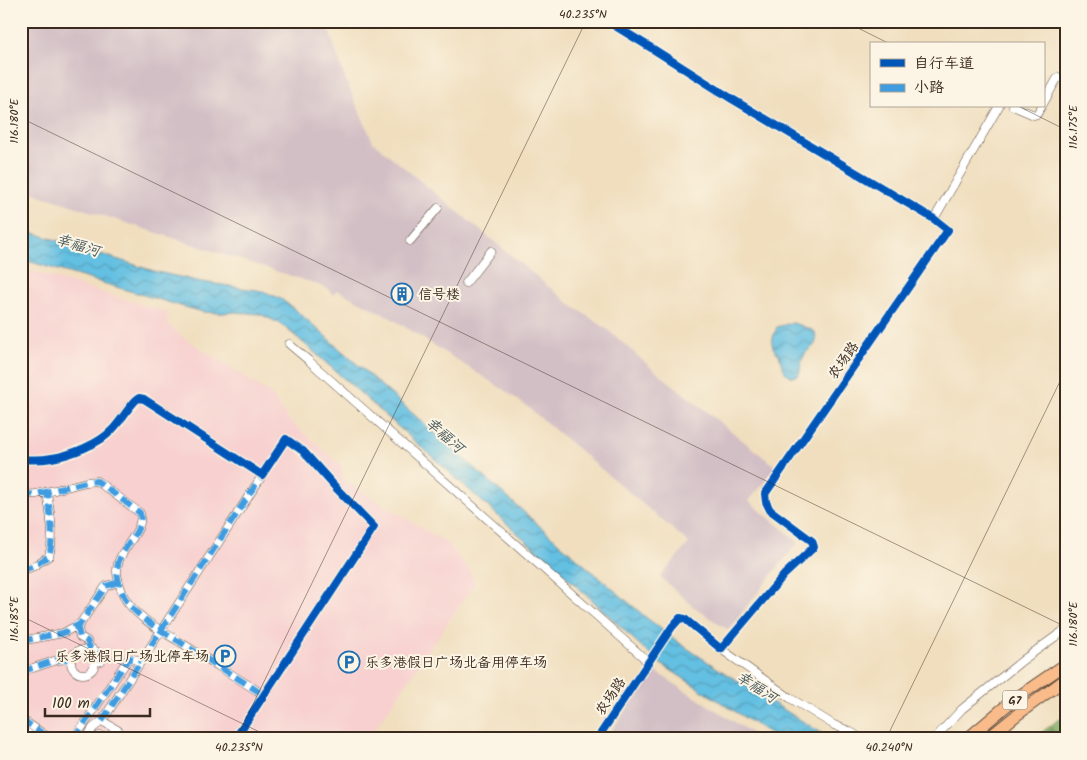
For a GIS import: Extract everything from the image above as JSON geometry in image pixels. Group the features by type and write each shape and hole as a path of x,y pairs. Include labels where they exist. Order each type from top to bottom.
{"highway":[{"name":"G7","path":"967,739 1012,701 1066,664"},
{"name":"G7","path":"987,739 1066,679"}],"street":[{"name":"农场路","path":"597,739 672,627 680,618 686,619 721,649 784,575 814,548 812,541 770,510 765,494 948,230 934,219 732,99 607,21"},
{"path":"1044,102 1058,77"},
{"path":"934,219 998,108"},
{"path":"1018,108 1034,115 1037,114 1040,108"},
{"path":"410,241 438,208"},
{"path":"466,283 491,252"},
{"path":"288,344 316,366 649,662"},
{"path":"23,461 52,458 86,447 110,432 132,403 139,398 144,399 262,476"},
{"path":"86,739 93,728 102,721 286,440 303,451 374,527 235,739"},
{"path":"21,495 46,492 86,482 97,482 140,513 142,519 119,558 116,572 127,602 144,618 161,630 264,695"},
{"path":"21,570 34,566 49,556 52,546 52,529 46,492"},
{"path":"21,641 63,633 80,624 106,586 119,582"},
{"path":"77,625 80,637 87,640 93,652 94,666 86,674 75,672 71,666 71,659 80,650 88,652 93,652 99,653 101,661"},
{"path":"934,739 962,709 1023,660 1066,629"},
{"path":"721,649 790,698 834,725 862,739"},
{"path":"74,739 129,658 141,661"},
{"path":"21,671 57,660 71,659"},
{"path":"21,719 51,739"},
{"path":"102,721 119,731"},
{"path":"21,729 36,739"},
{"path":"94,739 98,736 108,739"}],"shaded area":[{"path":"21,21 326,21 344,76 373,142 571,305 607,329 648,365 776,467 749,501 798,542 728,630 694,607 660,577 689,543 529,408 391,318 337,290 333,295 328,289 313,283 21,189"},
{"path":"21,268 167,312 168,324 181,336 271,394 288,419 342,466 343,480 447,543 470,571 475,583 368,739 48,739 21,721"},
{"path":"653,670 761,739 606,739"}],"green space":[{"path":"1066,714 1066,739 1033,739"}],"water":[{"path":"21,229 157,272 202,282 263,291 281,299 648,619 682,645 720,670 831,739 778,739 658,662 591,599 281,324 260,314 203,312 21,259"},
{"path":"793,323 815,332 816,341 804,356 799,375 792,377 784,371 779,354 773,348 772,342 777,327"}],"marked path":[{"path":"102,721 262,475"},
{"path":"21,495 36,494 97,481 140,513 139,527 118,563 118,579 126,600 139,615 152,625 264,695"},
{"path":"21,571 34,566 49,556 52,532 47,492"},
{"path":"21,641 63,633 80,624 106,586 119,582"},
{"path":"77,625 80,637 87,641 90,648 99,653 101,661"},
{"path":"74,739 129,658 141,661"},
{"path":"21,671 57,660 71,659"},
{"path":"21,719 51,739"}],"cycle path":[{"path":"597,739 672,627 680,618 685,619 721,649 784,575 814,547 812,541 770,510 765,494 948,230 934,219 732,99 607,21"},
{"path":"21,459 60,457 76,452 100,440 112,430 139,398 144,399 262,475 286,439 303,451 374,527 235,739"}],"place":[{"name":"信号楼","path":"402,294"},
{"name":"乐多港假日广场北停车场","path":"225,656"},
{"name":"乐多港假日广场北备用停车场","path":"349,662"}],"water label":[{"name":"幸福河","path":"78,245"},
{"name":"幸福河","path":"445,435"},
{"name":"幸福河","path":"757,687"}]}
